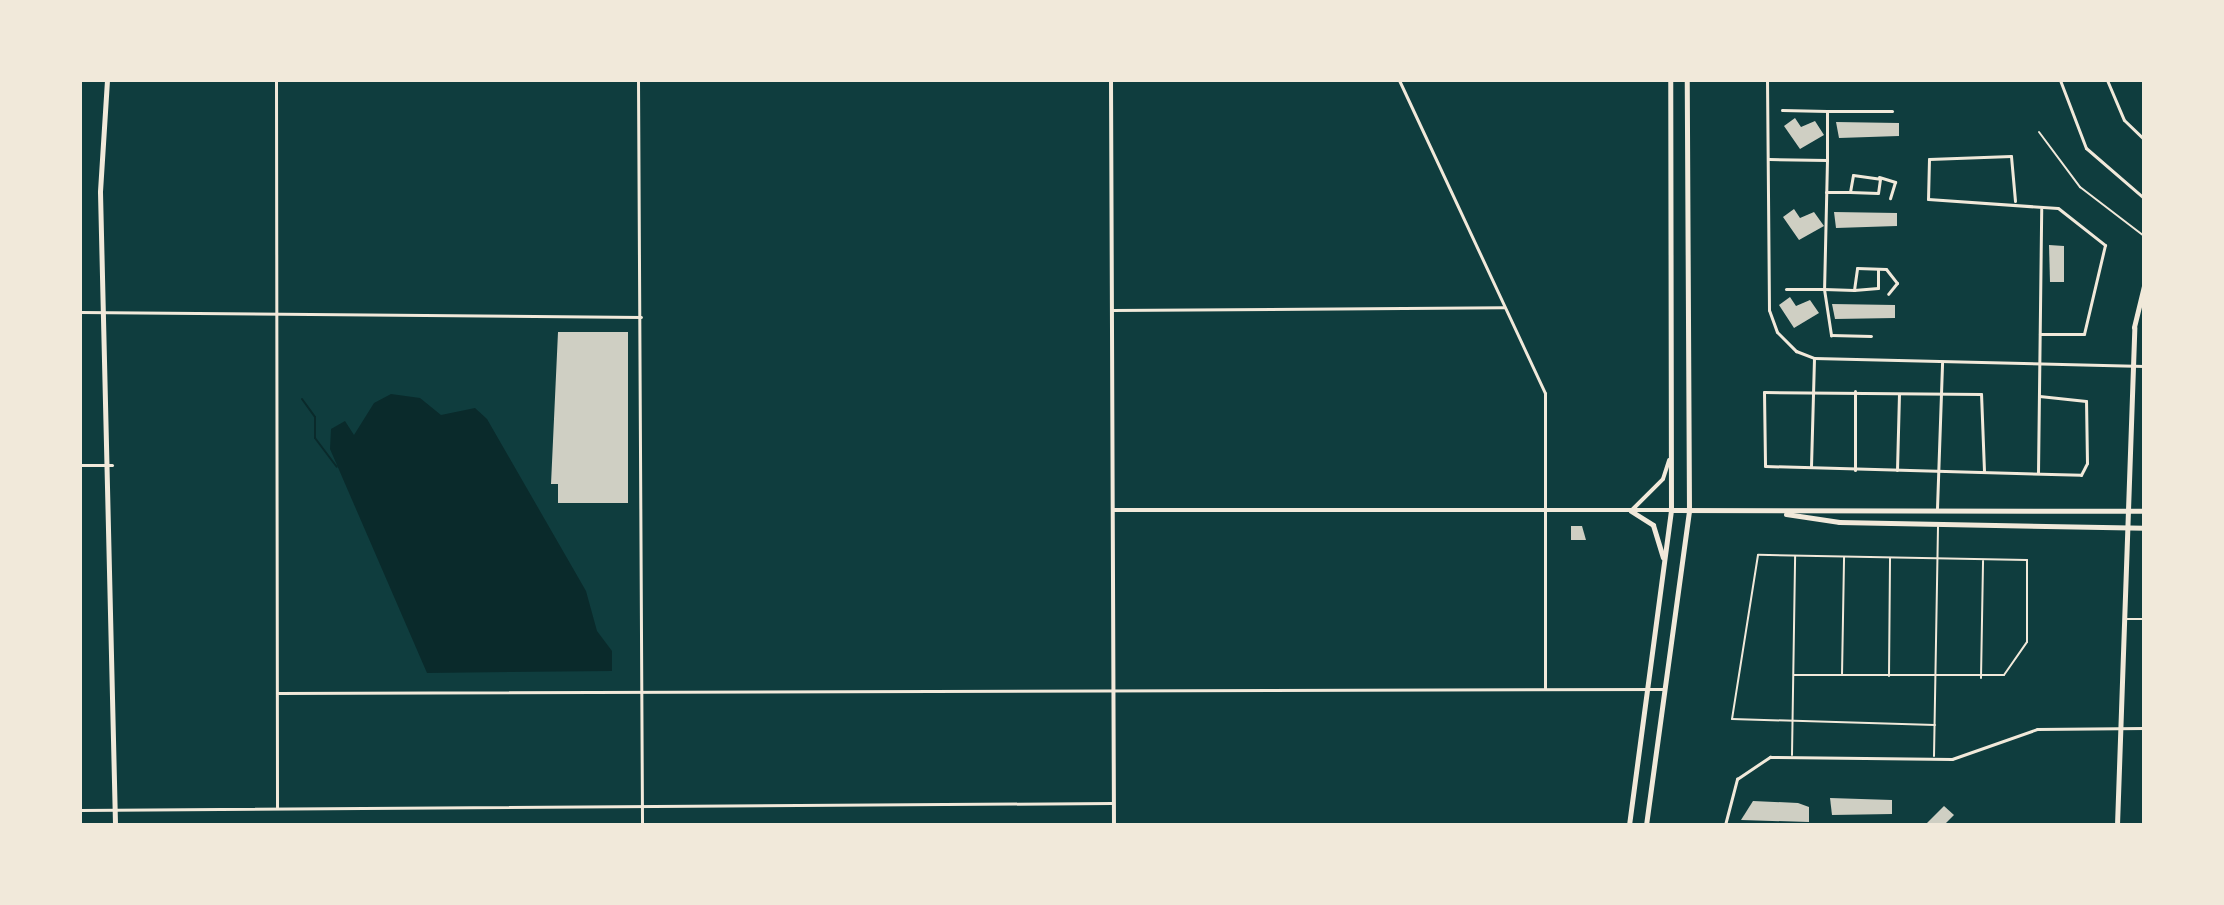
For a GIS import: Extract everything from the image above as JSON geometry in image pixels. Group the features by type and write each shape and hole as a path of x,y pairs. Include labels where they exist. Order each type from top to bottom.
{"main road":[{"path":"107,80 100,192 109,316 115,825"},
{"path":"1629,825 1671,510 1670,80"},
{"path":"1646,825 1662,689 1689,511 1687,80"},
{"path":"2117,825 2133,366 2144,286"},
{"path":"1671,510 1779,513 1937,508 2144,511"},
{"path":"1631,511 1653,525 1664,561"},
{"path":"1779,513 1938,526 2144,528"}],"street":[{"path":"276,80 277,808"},
{"path":"638,80 642,825"},
{"path":"1111,80 1114,825"},
{"path":"1399,80 1545,393 1548,511 1545,689"},
{"path":"1767,80 1770,320 1784,341 1814,358 2144,366"},
{"path":"2060,80 2086,148 2144,198"},
{"path":"2107,80 2124,120 2144,139"},
{"path":"1782,110 1892,111"},
{"path":"1827,111 1826,332 1871,336"},
{"path":"2039,132 2080,187 2144,236"},
{"path":"2015,201 2011,156 1929,159 1928,199 2015,201 2058,208 2107,252 2084,334 2040,334"},
{"path":"1769,159 1827,160"},
{"path":"1850,192 1853,175 1879,177 1895,182 1890,198"},
{"path":"1826,192 1879,192 1879,177"},
{"path":"2038,473 2041,207"},
{"path":"1786,289 1875,290 1878,269"},
{"path":"1854,290 1855,270 1878,269 1896,277 1888,294"},
{"path":"1111,310 1504,307"},
{"path":"80,312 109,316 641,317"},
{"path":"1811,468 1814,358"},
{"path":"1937,508 1942,363"},
{"path":"1855,391 1855,470"},
{"path":"1984,471 1987,399 1942,393 1764,392 1762,460 1769,467 2081,475 2087,463 2086,401 2039,396"},
{"path":"1897,471 1899,394"},
{"path":"1631,511 1663,479 1672,453"},
{"path":"80,465 112,465"},
{"path":"1113,510 1671,510"},
{"path":"1934,759 1938,526"},
{"path":"1794,675 1981,678 2010,670 2027,642 2027,560 1758,555 1732,719 1935,725"},
{"path":"1792,755 1795,555"},
{"path":"1842,677 1844,556"},
{"path":"1889,678 1890,557"},
{"path":"1981,678 1983,560"},
{"path":"2124,619 2144,619"},
{"path":"278,693 641,688 1662,689"},
{"path":"1725,825 1744,772 1763,759 1792,755 1934,759 2037,729 2144,728"},
{"path":"80,810 642,809 1114,803"}],"water":[{"path":"391,394 420,398 441,415 475,408 487,419 586,591 597,631 612,651 612,671 427,673 330,449 331,429 345,421 354,435 374,403"}],"building":[{"path":"1795,118 1801,127 1815,121 1824,135 1800,149 1784,126"},
{"path":"1836,122 1899,123 1899,136 1839,138"},
{"path":"1794,209 1800,218 1814,212 1824,226 1799,240 1783,217"},
{"path":"1834,212 1897,213 1897,226 1836,228"},
{"path":"2049,245 2064,246 2064,282 2050,282"},
{"path":"1790,297 1796,306 1810,300 1819,313 1794,328 1779,305"},
{"path":"1832,304 1895,305 1895,318 1835,319"},
{"path":"558,332 628,332 628,503 558,503 558,484 551,484"},
{"path":"1571,526 1582,526 1586,540 1571,540"},
{"path":"1830,798 1892,800 1892,814 1832,815"},
{"path":"1753,801 1798,803 1809,807 1809,822 1741,820"},
{"path":"1944,806 1954,815 1944,825 1925,825"}],"waterway":[{"path":"302,399 315,417 315,438 337,467"}]}
